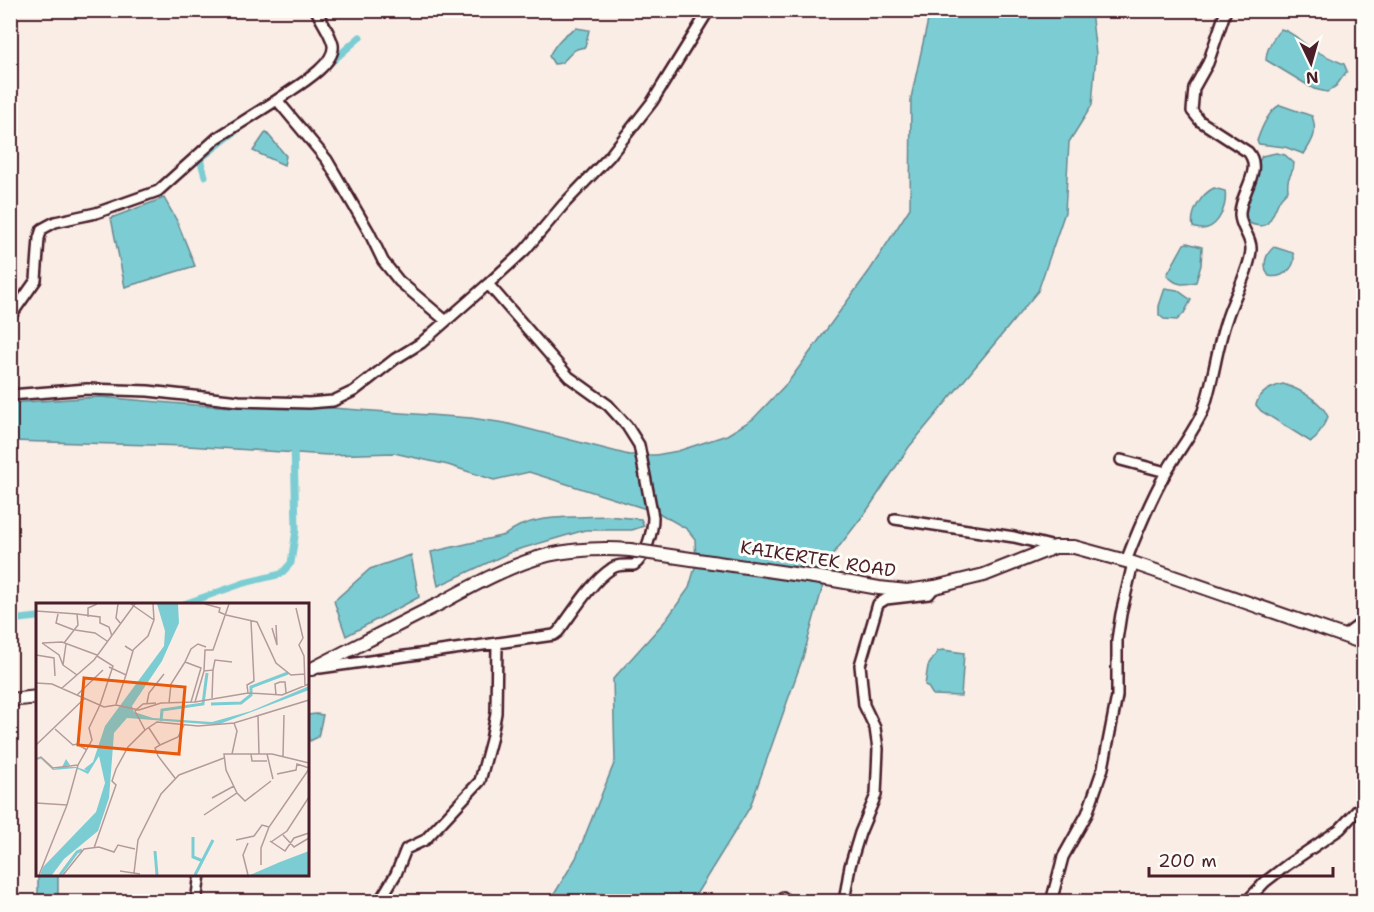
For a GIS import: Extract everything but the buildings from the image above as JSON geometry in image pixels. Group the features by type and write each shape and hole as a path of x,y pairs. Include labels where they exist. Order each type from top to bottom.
{"main road":[{"name":"KAIKERTEK ROAD","path":"310,669 519,565 547,556 594,548 630,550 907,591 984,575 1055,547 1074,547 1129,562 1364,644"},
{"path":"10,700 36,697"}],"street":[{"path":"10,317 36,280 39,237 42,229 55,222 96,213 158,191 217,138 280,104 325,65 331,56 333,43 316,10"},
{"path":"10,395 87,389 148,391 239,401 309,403 333,401 354,391 395,359 421,343 525,250 564,204 609,157 652,102 709,10"},
{"path":"1051,902 1063,857 1087,814 1104,768 1117,696 1117,640 1120,614 1129,562 1138,529 1166,472 1202,413 1214,378 1220,339 1242,282 1251,250 1250,238 1240,216 1255,166 1254,158 1200,121 1192,111 1194,88 1208,63 1226,10"},
{"path":"280,104 327,160 369,231 383,261 399,281 446,321"},
{"path":"310,669 549,636 558,632 576,606 612,568 634,565 640,561 653,529 653,517 639,445 627,426 608,405 569,377 488,284"},
{"path":"1121,460 1166,472"},
{"path":"894,519 1014,537 1055,547"},
{"path":"844,902 850,866 860,833 876,795 878,749 875,728 864,705 860,665 878,604 886,599 929,594 935,587"},
{"path":"1344,636 1364,621"},
{"path":"379,902 396,874 406,849 425,840 480,781 496,713 497,643"},
{"path":"1246,902 1265,882 1340,829 1364,802"},
{"path":"196,902 200,876"}],"water":[{"path":"930,11 1091,11 1096,54 1092,105 1069,142 1065,212 1038,291 909,447 868,509 831,557 803,657 750,807 692,901 550,901 576,858 615,761 613,679 666,620 689,588 696,564 695,539 687,529 659,513 529,472 494,480 448,465 394,453 328,455 187,446 11,441 10,403 100,397 239,407 290,405 471,418 505,423 629,455 656,455 678,451 727,435 753,419 789,381 870,270 910,208 911,98"},
{"path":"576,28 589,30 585,47 575,50 561,63 554,64 549,56 552,51 557,43"},
{"path":"1281,29 1293,34 1317,52 1344,64 1347,71 1336,86 1327,92 1314,89 1266,60 1270,43"},
{"path":"1280,105 1312,116 1315,127 1314,136 1304,154 1285,147 1259,144 1257,141 1269,116"},
{"path":"266,132 286,156 284,165 253,151"},
{"path":"1276,153 1285,155 1294,163 1288,181 1288,190 1280,199 1268,223 1260,226 1253,225 1245,221 1241,212 1254,171 1262,156"},
{"path":"1214,188 1225,191 1222,213 1208,228 1193,227 1193,216 1198,204"},
{"path":"164,198 177,221 195,266 125,287 111,218"},
{"path":"1184,244 1202,247 1201,265 1196,282 1180,284 1167,275"},
{"path":"1274,247 1293,253 1294,258 1291,267 1284,274 1269,276 1265,265 1268,253"},
{"path":"1165,288 1177,290 1191,300 1177,320 1164,319 1159,315 1159,306"},
{"path":"1283,384 1309,396 1321,406 1328,417 1316,438 1311,442 1261,411 1256,405 1266,391"},
{"path":"606,516 641,519 644,526 632,530 585,530 513,551 438,586 431,552 505,535 515,528 540,520"},
{"path":"411,555 419,597 346,636 334,601 370,569"},
{"path":"938,651 964,653 961,696 933,695 925,685 928,666"},
{"path":"309,715 323,715 318,737 310,741 309,739"},
{"path":"38,876 58,876 58,901 38,901"}],"waterway":[{"path":"328,65 360,37"},
{"path":"205,176 200,159 236,131"},
{"path":"187,603 244,583 281,574 291,563 296,530 294,444"},
{"path":"10,620 36,617"}]}
